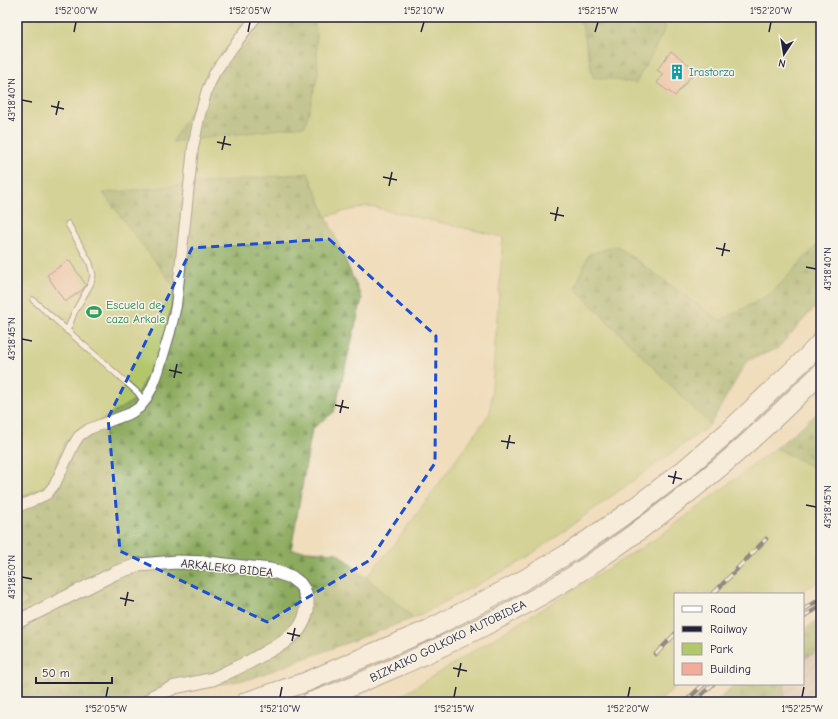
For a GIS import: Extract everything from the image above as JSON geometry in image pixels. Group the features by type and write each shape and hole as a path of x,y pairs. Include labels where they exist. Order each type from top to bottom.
{"highway":[{"name":"BIZKAIKO GOLKOKO AUTOBIDEA","path":"246,702 306,682 428,630 515,585 569,553 630,511 685,468 729,431 821,342"},
{"name":"BIZKAIKO GOLKOKO AUTOBIDEA","path":"311,702 390,670 466,635 531,601 586,568 669,508 721,467 773,420 821,373"}],"street":[{"path":"17,507 47,494 56,484 74,444 89,428 140,407 152,388 170,332 176,306 193,148 199,118 207,90 215,72 256,17"},
{"name":"ARKALEKO BIDEA","path":"17,622 115,573 138,566 177,562 262,569 291,576 300,584 304,590 307,600 306,615 299,629 284,642 249,662 213,679 175,687 154,696 148,702"}],"lane":[{"path":"67,331 74,313 91,283 93,275 90,263 68,224"},
{"path":"33,300 138,393 144,402"}],"highlighted area":[{"path":"329,239 436,336 435,463 370,560 267,622 120,551 108,418 192,248"}],"shaded area":[{"path":"821,648 821,702 784,702 785,685 804,685 804,659"}],"green space":[{"path":"17,17 271,17 201,94 173,142 318,74 315,17 500,17 507,24 513,17 571,17 582,23 593,77 665,29 664,17 811,17 821,23 821,241 769,296 720,322 617,246 575,288 710,425 522,561 414,618 366,577 395,544 490,413 503,237 368,206 326,216 308,173 175,287 166,335 150,385 52,482 17,502"},
{"path":"271,17 315,17 318,74 305,126 172,142 201,94"},
{"path":"571,17 664,17 665,29 636,83 593,77 582,23"},
{"path":"308,173 362,299 334,412 312,429 291,550 337,553 414,618 250,679 121,702 17,702 17,610 29,601 17,590 17,500 48,484 65,442 133,401 161,351 176,289 103,193"},
{"path":"821,241 821,301 777,349 747,361 710,425 575,288 589,254 617,246 720,321 772,293"},
{"path":"821,410 821,471 776,448"},
{"path":"776,448 821,471 821,580 799,593 674,593 674,685 677,685 659,702 391,702 657,538"},
{"path":"17,591 29,602 17,610"},
{"path":"821,617 821,648 804,659 804,630"},
{"path":"734,685 785,685 784,702 716,702"}],"building":[{"name":"Irastorza","path":"671,51 696,70 675,96 657,83 663,74 657,70"},
{"path":"69,260 86,285 82,290 65,302 47,275"}],"railway":[{"path":"714,593 766,539"},
{"path":"804,609 821,599"},
{"path":"804,616 821,606"},
{"path":"656,654 674,635"},
{"path":"685,702 703,685"},
{"path":"694,702 712,685"}],"place":[{"name":"Irastorza","path":"677,72"},
{"name":"Escuela de caza Arkale","path":"94,312"}]}
